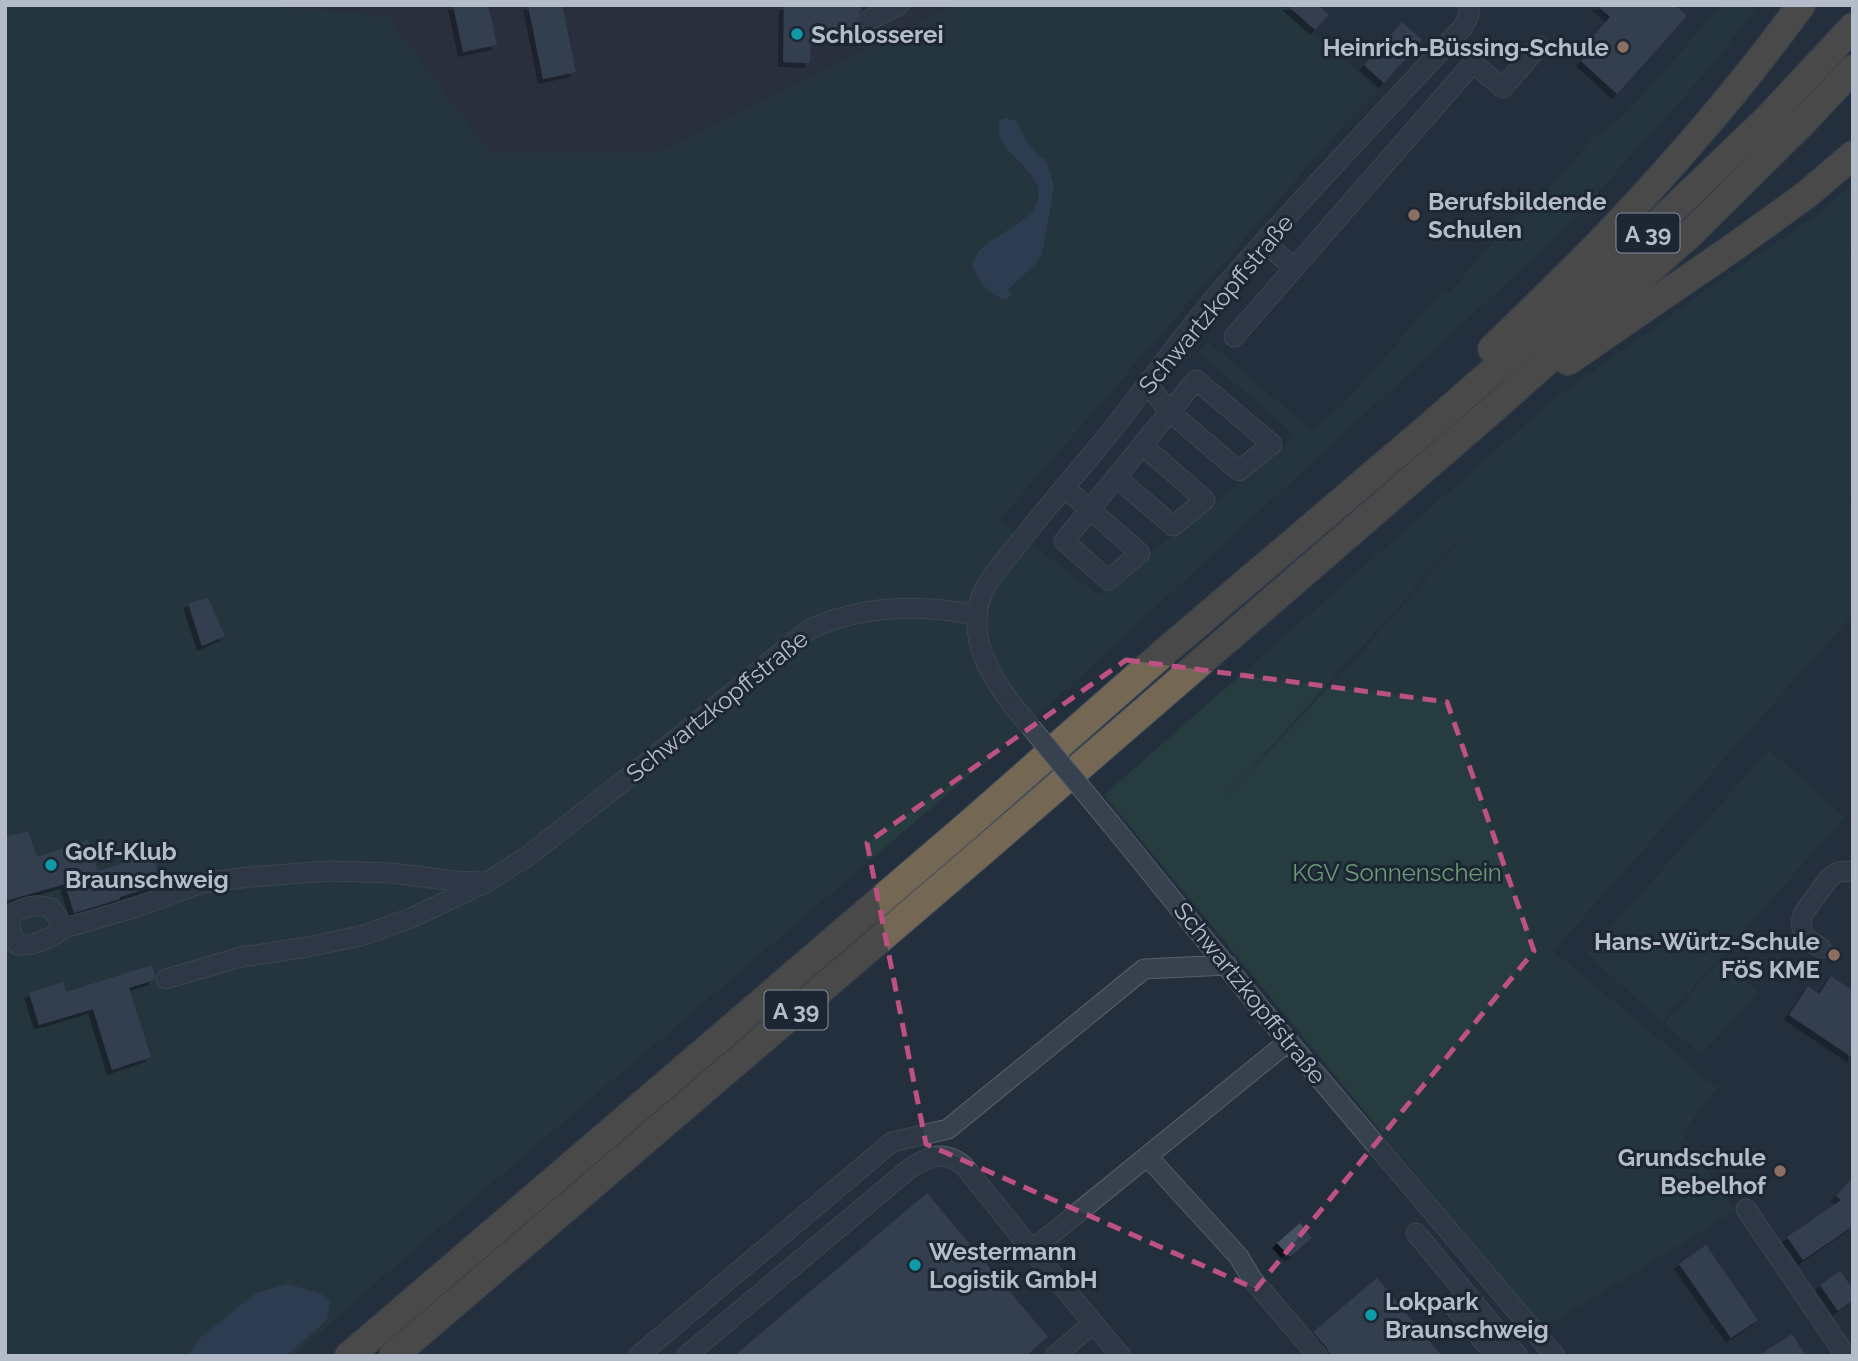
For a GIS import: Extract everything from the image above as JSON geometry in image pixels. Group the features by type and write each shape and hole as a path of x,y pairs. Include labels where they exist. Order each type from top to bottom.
{"highway":[{"path":"1430,426 1479,362 1612,231 1662,176 1717,113 1801,5"},
{"name":"A 39","path":"349,1356 967,826 1168,649 1619,261 1768,118 1853,27"},
{"name":"A 39","path":"393,1356 1492,410 1690,234 1853,69"},
{"path":"1492,410 1596,343 1723,255 1806,195 1853,155"}],"street":[{"path":"869,20 899,5"},
{"name":"Schwartzkopffstraße","path":"1469,5 1469,15 1463,27 1224,287 1174,347 1117,424 994,575 981,598 976,615 979,645 992,677 1014,706 1289,1041 1555,1356"},
{"path":"1234,337 1473,63 1503,88 1539,46"},
{"path":"1265,243 1294,268"},
{"path":"1064,487 1090,510 1142,445 1170,412 1196,380 1272,444 1239,471 1170,412 1147,384"},
{"path":"1116,477 1173,526 1205,500 1142,445"},
{"name":"Schwartzkopffstraße","path":"166,979 241,957 365,935 411,918 487,882 538,848 653,758 810,629 829,620 880,610 933,608 976,615"},
{"path":"65,928 137,907 202,883 249,877 329,871 392,873 454,881 487,882"},
{"path":"1821,947 1808,940 1803,933 1803,914 1829,878 1838,872 1853,871"},
{"path":"638,1356 892,1142 948,1129 1144,970 1227,965"},
{"path":"1032,1250 1289,1041"},
{"path":"686,1356 909,1169 926,1158 942,1155 955,1158 964,1166 1121,1356"},
{"path":"1147,1156 1239,1257 1252,1279 1318,1356"},
{"path":"1746,1209 1846,1356"},
{"path":"1416,1233 1518,1356"},
{"path":"1452,1304 1496,1356"},
{"path":"1055,1356 1093,1322"}],"highlighted area":[{"path":"1126,660 1447,702 1534,951 1256,1289 926,1144 867,843"}],"shaded area":[{"path":"256,5 956,5 662,152 490,153 388,17"}],"green space":[{"path":"5,5 256,5 388,17 490,153 662,152 956,5 1283,5 1378,90 1347,121 1000,519 1098,595 1282,449 1294,434 1198,352 1207,341 1311,430 1344,404 1444,289 1449,293 1509,224 1534,206 1594,137 1627,113 1722,5 1758,5 1717,60 1564,230 1019,733 388,1272 294,1356 5,1356"},
{"name":"KGV Sonnenschein","path":"1853,183 1853,250 1849,255 1853,258 1853,495 1847,501 1853,506 1853,614 1553,951 1717,1088 1682,1133 1735,1211 1543,1328 1104,795 1552,401 1713,285 1819,214","holes":["1458,542 1378,634 1221,802"]},
{"path":"1769,750 1845,817 1662,1022 1587,954"},
{"path":"1721,960 1758,992 1701,1055 1664,1023"}],"water":[{"path":"1006,118 1016,121 1038,156 1045,159 1054,187 1042,254 1008,290 1011,295 1006,300 985,287 972,265 985,245 1027,216 1037,203 1035,180 1010,152 999,132 1000,120"},
{"path":"288,1284 321,1294 330,1302 327,1320 286,1356 188,1356 201,1337 256,1293"}],"building":[{"path":"453,5 488,5 497,45 463,52"},
{"path":"528,5 562,5 576,72 543,79"},
{"path":"784,5 861,5 857,20 861,29 861,41 837,41 838,32 811,31 810,63 783,62"},
{"path":"1287,5 1318,5 1329,15 1315,30"},
{"name":"Heinrich-Büssing-Schule","path":"1597,5 1675,5 1687,16 1617,94 1581,61 1591,50 1585,45 1610,17"},
{"path":"1402,22 1422,40 1384,83 1364,65"},
{"path":"208,598 225,636 202,646 188,603"},
{"path":"28,831 37,857 88,840 98,871 152,854 162,884 74,913 65,884 5,901 5,837"},
{"path":"152,965 154,980 129,988 151,1057 112,1070 93,1009 39,1025 29,993 63,982 66,992"},
{"path":"1831,976 1853,991 1853,1058 1789,1015 1808,986 1819,994"},
{"path":"1853,1177 1853,1226 1803,1260 1787,1237 1841,1200 1836,1196"},
{"name":"Westermann Logistik GmbH","path":"927,1193 1048,1337 1026,1356 734,1356"},
{"path":"1300,1223 1312,1238 1290,1257 1277,1243"},
{"path":"1706,1245 1758,1320 1731,1338 1679,1264"},
{"path":"1840,1271 1853,1289 1853,1300 1838,1311 1820,1285"},
{"name":"Lokpark Braunschweig","path":"1377,1278 1442,1356 1330,1356 1327,1348 1313,1332"},
{"path":"1792,1334 1806,1356 1758,1356"}],"place":[{"name":"Schlosserei","path":"797,34"},
{"name":"Heinrich-Büssing-Schule","path":"1623,47"},
{"name":"Berufsbildende Schulen","path":"1414,215"},
{"name":"Golf-Klub Braunschweig","path":"51,865"},
{"name":"Hans-Würtz-Schule FöS KME","path":"1834,955"},
{"name":"Grundschule Bebelhof","path":"1780,1171"},
{"name":"Westermann Logistik GmbH","path":"915,1265"},
{"name":"Lokpark Braunschweig","path":"1371,1315"}]}
